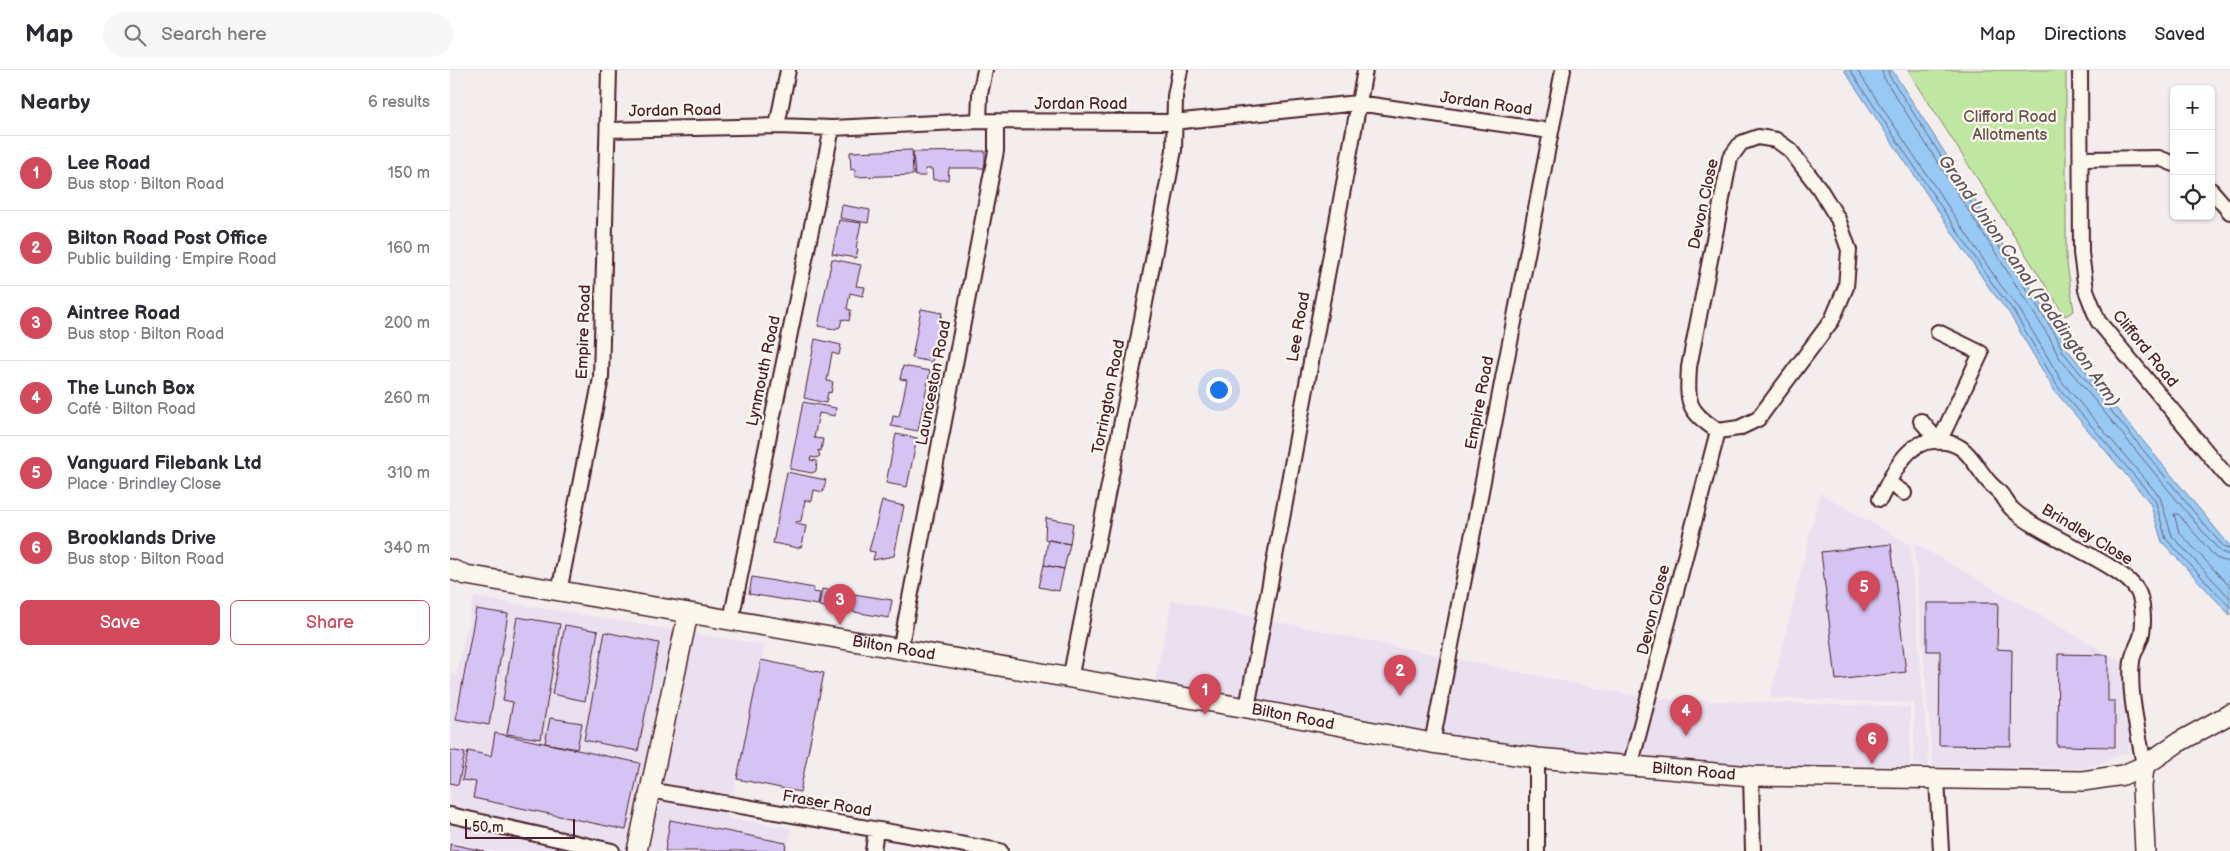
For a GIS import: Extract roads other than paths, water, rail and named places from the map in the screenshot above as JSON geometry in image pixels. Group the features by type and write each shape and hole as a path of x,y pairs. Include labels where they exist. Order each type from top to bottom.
{"street":[{"name":"Empire Road","path":"559,592 601,378 609,70"},
{"path":"777,126 788,70"},
{"path":"979,121 980,94 985,70"},
{"name":"Torrington Road","path":"1070,679 1135,357 1174,150 1173,122 1180,70"},
{"name":"Lee Road","path":"1247,708 1365,70"},
{"name":"Empire Road","path":"1432,743 1563,70"},
{"name":"Clifford Road","path":"2080,70 2081,253 2086,290 2098,321 2230,480"},
{"name":"Jordan Road","path":"608,130 777,126 832,128 979,121 1173,122 1358,103 1550,131"},
{"name":"Launceston Road","path":"900,650 996,151 996,122"},
{"name":"Lynmouth Road","path":"731,620 832,128"},
{"name":"Devon Close","path":"1758,137 1776,140 1790,150 1819,188 1838,219 1849,250 1846,287 1832,320 1758,419 1739,428 1718,431 1698,417 1687,398 1689,367 1730,158 1741,143 1758,137"},
{"path":"2081,159 2159,158 2170,162"},
{"path":"2215,195 2230,212"},
{"path":"1922,421 1939,442 1981,353 1938,332"},
{"name":"Devon Close","path":"1630,767 1718,431"},
{"name":"Brindley Close","path":"1880,499 1900,463 1913,448 1931,441 1950,442 1968,453 1988,481 2012,509 2043,530 2129,579 2138,592 2142,611 2142,633 2132,661 2133,695 2144,766"},
{"path":"1889,483 1904,493"},
{"name":"Bilton Road","path":"450,569 466,575 559,592 1247,708 1432,743 1537,758 1630,767 1751,776 2083,782 2123,775 2144,766 2177,743 2230,714"},
{"path":"637,851 688,614"},
{"path":"1536,851 1537,758"},
{"path":"2144,766 2142,787 2145,851"},
{"path":"1751,776 1754,851"},
{"path":"1937,778 1941,851"},
{"name":"Fraser Road","path":"649,790 1000,851"},
{"path":"450,815 612,851"},
{"path":"872,851 876,830"}],"water":[{"path":"1844,70 1892,70 2061,335 2067,349 2230,546 2230,615 2162,542 2150,503 2054,390 2009,313 1990,289"}],"place":[{"name":"Vanguard Filebank Ltd","path":"1864,612"},
{"name":"Aintree Road","path":"840,625"},
{"name":"Bilton Road Post Office","path":"1400,696"},
{"name":"Lee Road","path":"1205,715"},
{"name":"The Lunch Box","path":"1686,736"},
{"name":"Brooklands Drive","path":"1872,764"}],"park label":[{"name":"Clifford Road Allotments","path":"2010,126"}],"water label":[{"name":"Grand Union Canal (Paddington Arm)","path":"2029,281"}]}
